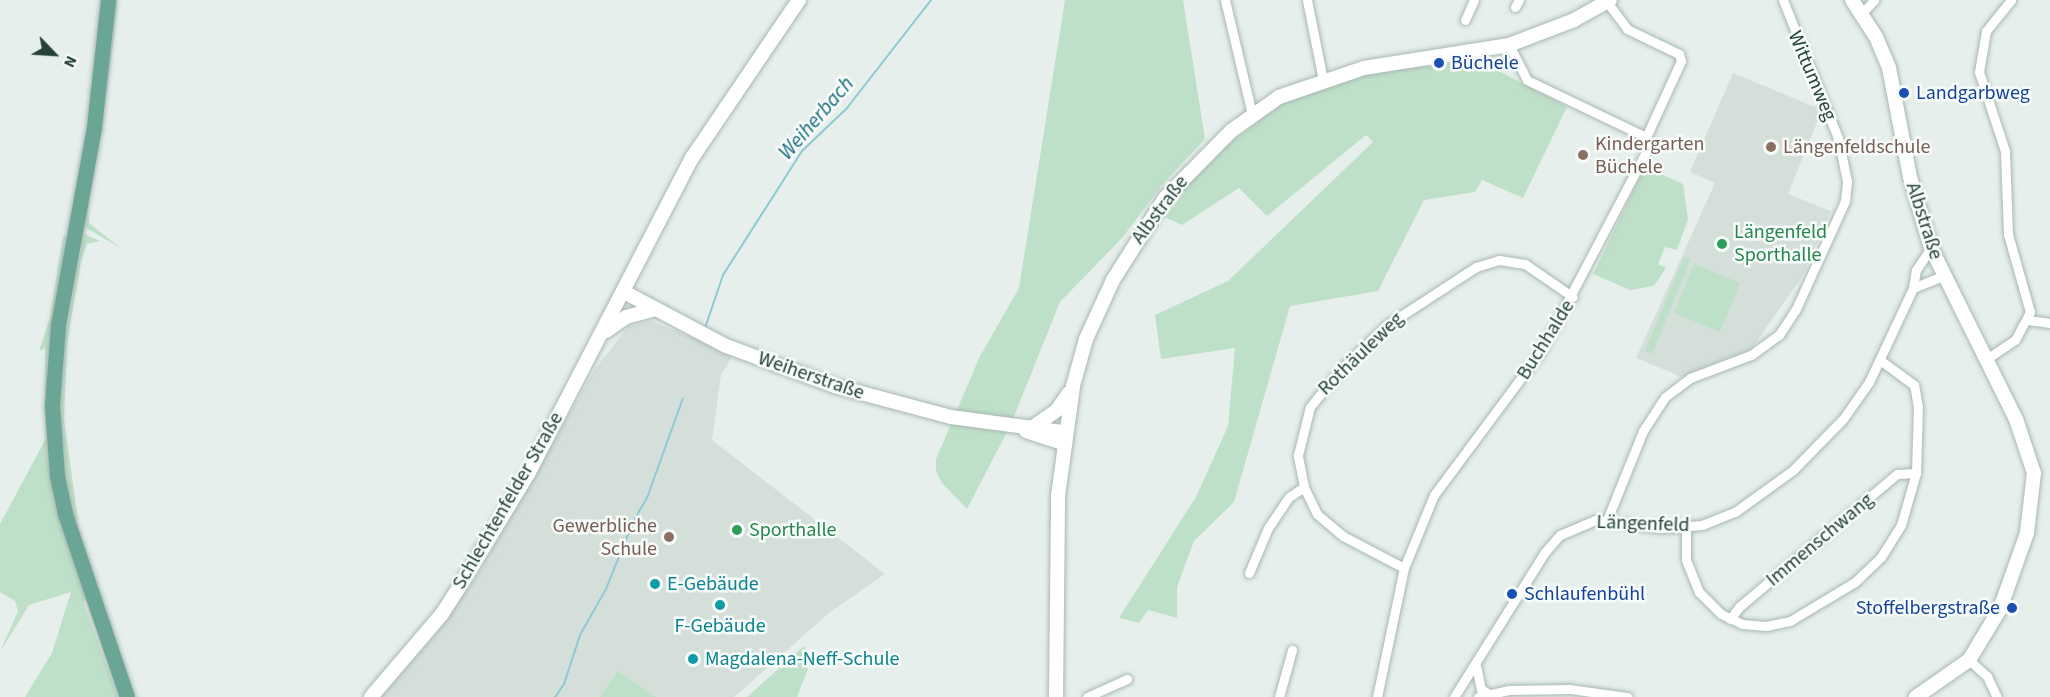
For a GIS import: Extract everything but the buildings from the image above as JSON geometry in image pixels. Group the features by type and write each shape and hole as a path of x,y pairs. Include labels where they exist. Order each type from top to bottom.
{"main road":[{"path":"108,0 94,127 58,325 52,405 57,476 65,514 127,697"}],"street":[{"name":"Schlechtenfelder Straße","path":"371,697 442,614 465,578 528,474 692,158 799,0"},
{"path":"1225,0 1245,100 1252,114"},
{"path":"1307,0 1323,80"},
{"path":"1465,20 1474,0"},
{"name":"Wittumweg","path":"1607,520 1642,434 1665,397 1690,378 1751,355 1779,335 1796,309 1845,201 1848,181 1838,138 1783,0"},
{"name":"Albstraße","path":"1852,0 1877,39 1896,93 1909,171 1931,248 2026,443 2034,490 2025,540 2004,602 1969,660"},
{"path":"1862,13 1874,0"},
{"path":"1985,360 2015,340 2028,320 2028,300 2008,234 2005,151 1982,89 1978,62 1990,23 2011,0"},
{"name":"Albstraße","path":"1056,697 1056,556 1063,437 1073,386 1096,316 1138,235 1175,185 1252,114 1279,97 1323,80 1364,68 1509,45 1574,20 1609,1 1627,29 1679,54 1681,61 1646,137"},
{"path":"1509,45 1522,73 1535,85 1646,137"},
{"name":"Buchhalde","path":"1377,697 1404,568 1434,495 1521,380 1572,297 1642,164 1650,144 1646,137"},
{"name":"Längenfeld","path":"1454,697 1476,666 1545,552 1572,527 1607,520 1686,528 1735,512 1793,470 1843,419 1880,360 1913,288 1916,270 1931,248"},
{"name":"Rothäuleweg","path":"1404,568 1359,546 1317,514 1304,487 1298,455 1310,407 1360,349 1411,306 1476,267 1499,260 1525,264 1572,297"},
{"path":"1913,288 1943,276"},
{"name":"Weiherstraße","path":"624,292 653,310 726,346 835,386 951,417 1033,427 1063,437"},
{"path":"600,337 626,317 653,310"},
{"path":"2028,320 2050,323"},
{"name":"Immenschwang","path":"1686,528 1690,576 1706,601 1730,619 1751,625 1777,625 1801,616 1855,582 1881,557 1901,525 1916,473 1918,407 1914,385 1880,360"},
{"path":"1033,427 1057,410 1073,386"},
{"name":"Weiherstraße","path":"1011,424 1063,437"},
{"name":"Immenschwang","path":"1730,619 1739,607 1897,474 1916,473"},
{"path":"1249,573 1268,528 1289,497 1304,487"},
{"path":"1279,697 1292,650"},
{"path":"1916,697 1969,660 1987,676 1997,697"},
{"path":"1476,666 1481,689 1489,694"},
{"path":"1087,697 1127,679"},
{"path":"1478,697 1489,694 1587,690 1627,697"}],"shaded area":[{"path":"1733,73 1822,110 1788,194 1831,211 1802,277 1752,348 1682,377 1636,358 1715,183 1690,172"},
{"name":"Gewerbliche Schule","path":"651,321 734,354 721,375 712,440 885,574 829,613 734,697 381,697 437,633 480,571 595,369 628,327"}],"green space":[{"path":"114,0 118,0 110,70 88,212 89,223 122,249 83,226"},
{"path":"1065,0 1183,0 1205,139 1162,185 1122,238 1060,302 1011,424 967,509 942,483 936,471 936,459 980,356 1019,288"},
{"path":"1471,62 1503,73 1567,107 1523,198 1482,180 1475,192 1424,200 1378,291 1290,306 1234,502 1194,541 1177,587 1177,618 1148,610 1139,623 1119,618 1196,497 1228,426 1235,348 1161,359 1155,315 1228,281 1373,142 1366,135 1267,216 1239,188 1182,225 1158,214 1215,154 1282,104 1364,73"},
{"path":"1645,167 1683,184 1688,219 1677,250 1665,247 1658,264 1666,268 1654,286 1630,290 1593,274"},
{"path":"84,234 100,241 87,244 81,261 67,344 64,420 78,520 72,523 62,469 58,372"},
{"path":"67,235 48,406 87,600 83,602 118,697 25,697 52,653 71,592 29,605 0,652 18,611 15,601 0,592 0,524 45,440 45,348 39,351 50,318 63,237"},
{"path":"1684,256 1691,259 1652,354 1645,351"},
{"path":"1694,264 1740,283 1720,332 1674,313"},
{"path":"804,646 812,658 797,697 747,697"},
{"path":"618,671 656,697 600,697"}],"waterway":[{"name":"Weiherbach","path":"705,328 723,275 802,151 847,108 931,0"},
{"name":"Weiherbach","path":"555,697 564,684 580,635 606,589 633,522 647,498 683,398"}],"place":[{"name":"Büchele","path":"1439,63"},
{"name":"Landgarbweg","path":"1904,93"},
{"name":"Längenfeldschule","path":"1771,147"},
{"name":"Kindergarten Büchele","path":"1583,155"},
{"name":"Längenfeld Sporthalle","path":"1722,244"},
{"name":"Sporthalle","path":"737,530"},
{"name":"Gewerbliche Schule","path":"669,537"},
{"name":"E-Gebäude","path":"655,584"},
{"name":"Schlaufenbühl","path":"1512,594"},
{"name":"F-Gebäude","path":"720,605"},
{"name":"Stoffelbergstraße","path":"2012,608"},
{"name":"Magdalena-Neff-Schule","path":"693,659"}]}
